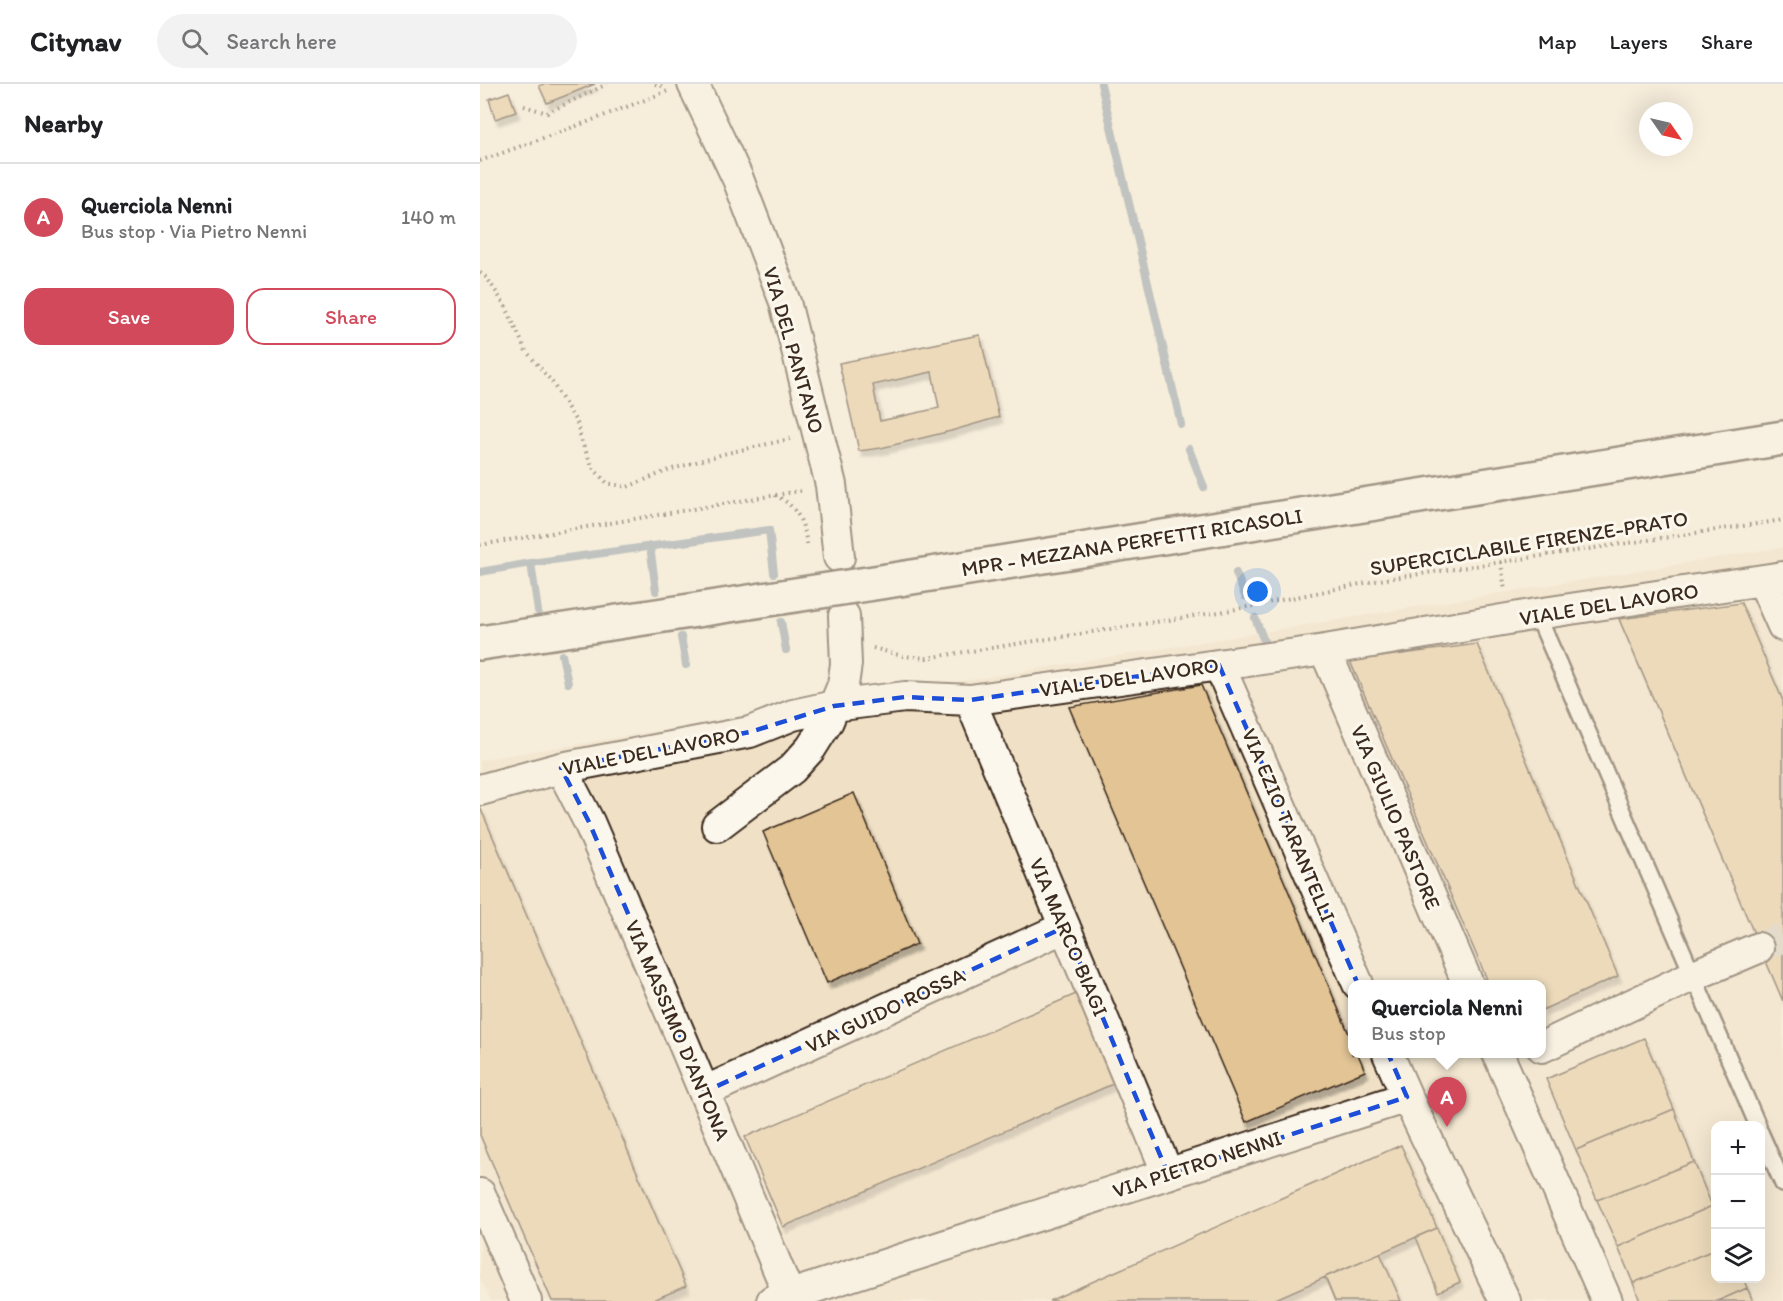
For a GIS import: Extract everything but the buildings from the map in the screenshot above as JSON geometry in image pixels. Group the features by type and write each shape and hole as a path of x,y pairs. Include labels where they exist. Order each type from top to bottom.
{"main road":[{"name":"MPR - MEZZANA PERFETTI RICASOLI","path":"480,643 887,581 1783,438"}],"street":[{"name":"VIA DEL PANTANO","path":"683,86 738,179 785,302 831,485 839,557"},
{"name":"VIALE DEL LAVORO","path":"480,790 561,768 750,732 793,715 834,706 905,697 970,700 1324,650 1537,614 1773,579"},
{"path":"1773,579 1783,626"},
{"path":"717,825 792,769 811,748 828,721 843,685 846,664 844,616"},
{"name":"VIA GIULIO PASTORE","path":"1324,650 1466,980"},
{"name":"VIA EZIO TARANTELLI","path":"1219,665 1356,980"},
{"name":"VIA MARCO BIAGI","path":"970,700 1168,1174"},
{"name":"VIA MASSIMO D'ANTONA","path":"561,768 589,822 704,1092 781,1298"},
{"name":"VIA GUIDO ROSSA","path":"704,1092 1065,927"},
{"path":"1546,1045 1692,976 1758,948"},
{"path":"1390,1058 1505,1301"},
{"path":"1510,1058 1607,1301"},
{"name":"VIA PIETRO NENNI","path":"781,1298 1407,1097"},
{"path":"480,1194 526,1301"}],"lane":[{"path":"1537,614 1756,1121"},
{"path":"1765,1141 1783,1184"}],"path":[{"path":"524,106 547,113 607,84"},
{"path":"480,161 683,86"},
{"path":"480,273 487,278 506,307 526,351 552,382 577,423 582,443 593,468 607,483 627,487 669,470 816,431"},
{"path":"480,545 831,485"},
{"path":"774,495 793,507 800,516 807,547"},
{"name":"SUPERCICLABILE FIRENZE-PRATO","path":"846,647 865,646 903,656 927,658 1232,610 1391,578 1783,520"}],"highlighted area":[{"path":"1219,665 1407,1097 1168,1174 1065,927 704,1092 589,822 561,768 750,732 834,706 905,697 970,700"}],"shaded area":[{"path":"1783,547 1783,1301 491,1301 480,1278 480,760"}],"waterway":[{"path":"1101,84 1181,424"},
{"path":"1189,449 1204,487"},
{"path":"480,572 769,530 774,573"},
{"path":"650,546 656,591"},
{"path":"531,563 538,611"},
{"path":"1236,573 1245,596"},
{"path":"1255,618 1264,641"},
{"path":"781,622 786,650"},
{"path":"681,637 686,665"},
{"path":"562,655 568,683"}],"tunnel":[{"path":"1758,948 1783,937"}],"place":[{"name":"Querciola Nenni","path":"1447,1127"}]}
